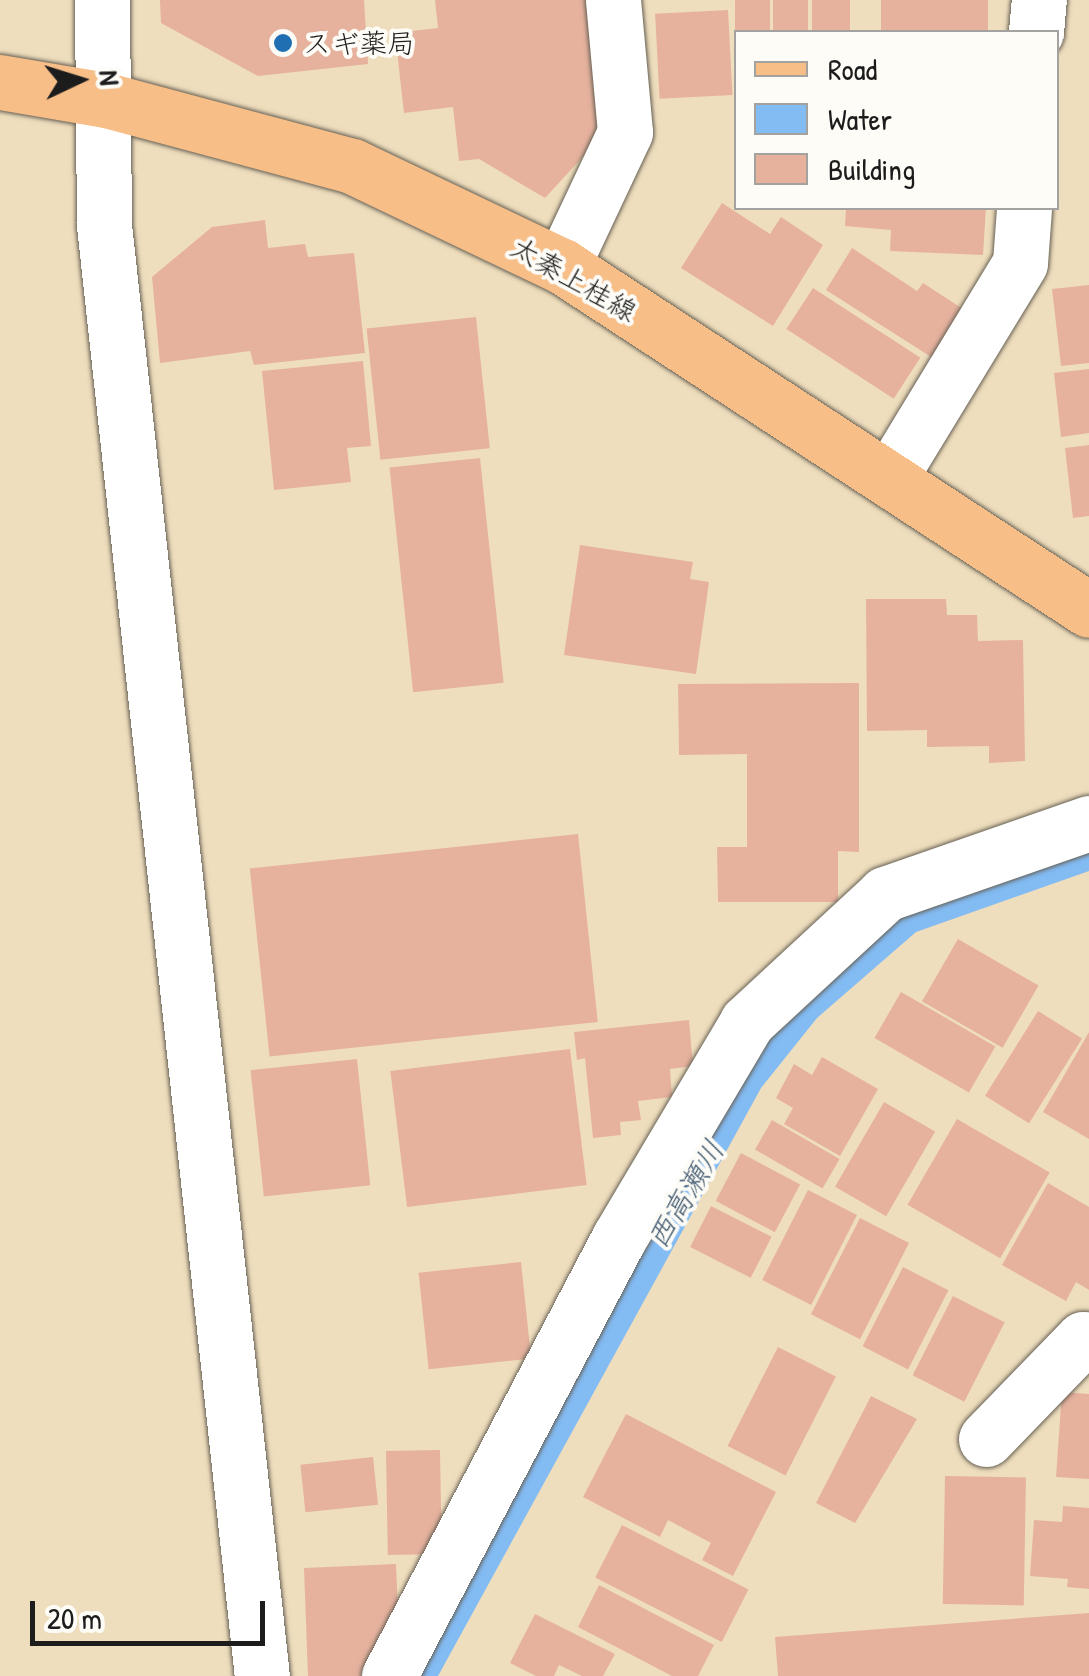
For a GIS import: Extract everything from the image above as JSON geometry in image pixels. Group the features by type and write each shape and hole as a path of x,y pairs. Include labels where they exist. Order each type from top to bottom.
{"main road":[{"name":"太秦上桂線","path":"0,82 106,100 352,166 562,266 1089,610"}],"street":[{"path":"102,0 106,100 104,225 262,1676"},
{"path":"562,266 625,132 613,0"},
{"path":"1036,30 1039,0"},
{"path":"890,477 1020,263 1024,210"},
{"path":"389,1676 619,1238 747,1022 885,894 1089,824"},
{"path":"986,1439 1082,1339 1089,1340"}],"water":[{"name":"西高瀬川","path":"1089,846 1089,871 916,932 817,1018 761,1088 438,1676 409,1676 739,1072 799,998 908,911"}],"building":[{"name":"スギ薬局","path":"160,0 364,0 368,64 258,76 161,23"},
{"path":"435,0 587,0 603,135 545,198 479,159 459,161 453,107 404,113 395,33 438,28"},
{"path":"735,0 770,0 770,30 735,30"},
{"path":"773,0 808,0 808,30 773,30"},
{"path":"812,0 850,0 850,30 812,30"},
{"path":"881,0 988,0 988,30 881,30"},
{"path":"728,10 732,95 660,99 655,14"},
{"path":"722,203 770,234 781,217 823,245 773,326 681,268"},
{"path":"846,210 986,210 983,255 890,251 891,230 845,226"},
{"path":"265,220 268,248 305,244 308,257 354,253 365,353 254,365 250,351 160,363 152,277 212,227"},
{"path":"852,248 917,291 923,283 969,313 939,362 826,290"},
{"path":"1089,285 1089,363 1061,366 1052,289"},
{"path":"813,288 920,358 894,399 786,329"},
{"path":"476,317 490,448 380,460 367,328"},
{"path":"363,361 371,446 347,448 351,482 274,490 262,371"},
{"path":"1089,369 1089,433 1061,437 1054,373"},
{"path":"1089,445 1089,516 1073,518 1065,448"},
{"path":"480,458 504,683 413,692 389,468"},
{"path":"580,545 693,562 690,579 709,582 696,674 564,655"},
{"path":"866,599 946,599 947,615 977,615 978,641 1023,640 1025,761 989,763 989,746 927,747 927,730 867,731"},
{"path":"859,683 859,852 838,851 838,902 718,902 717,847 747,847 747,754 679,755 678,684"},
{"path":"578,834 598,1022 270,1056 250,868"},
{"path":"958,939 1039,985 1003,1048 922,1001"},
{"path":"901,992 995,1046 969,1092 874,1038"},
{"path":"1038,1011 1082,1039 1029,1123 985,1096"},
{"path":"689,1020 693,1066 670,1069 672,1097 638,1101 641,1120 620,1122 621,1135 593,1138 585,1058 577,1060 574,1032"},
{"path":"1089,1032 1089,1139 1043,1112"},
{"path":"570,1049 587,1185 407,1207 390,1071"},
{"path":"822,1057 878,1089 840,1156 784,1124 793,1108 776,1098 794,1064 812,1075"},
{"path":"357,1059 370,1185 264,1196 251,1070"},
{"path":"884,1102 935,1132 886,1216 835,1187"},
{"path":"957,1119 1050,1172 1000,1258 908,1205"},
{"path":"772,1120 840,1159 823,1188 755,1149"},
{"path":"741,1153 800,1184 775,1232 716,1201"},
{"path":"1048,1183 1089,1207 1089,1290 1076,1282 1066,1301 1002,1265"},
{"path":"808,1190 857,1215 811,1305 762,1280"},
{"path":"711,1206 772,1237 751,1278 690,1247"},
{"path":"860,1218 909,1243 860,1339 811,1314"},
{"path":"521,1262 531,1358 429,1369 419,1273"},
{"path":"903,1267 948,1290 908,1369 863,1346"},
{"path":"953,1296 1005,1322 964,1402 913,1375"},
{"path":"778,1347 836,1377 786,1475 728,1446"},
{"path":"1062,1392 1089,1394 1089,1479 1056,1477"},
{"path":"871,1396 917,1419 855,1523 816,1503"},
{"path":"626,1414 776,1492 733,1576 702,1560 711,1543 668,1520 660,1537 583,1497"},
{"path":"440,1450 442,1554 388,1555 386,1451"},
{"path":"373,1457 378,1505 305,1512 300,1465"},
{"path":"945,1476 1026,1477 1024,1605 943,1604"},
{"path":"1063,1506 1089,1508 1089,1589 1067,1587 1068,1579 1030,1576 1034,1520 1062,1522"},
{"path":"622,1525 749,1589 722,1642 595,1578"},
{"path":"396,1564 398,1612 367,1676 308,1676 304,1568"},
{"path":"599,1585 714,1645 698,1676 672,1676 578,1627"},
{"path":"1089,1613 1089,1676 778,1676 775,1637"},
{"path":"535,1614 615,1654 603,1676 582,1676 559,1665 554,1676 536,1676 510,1663"}],"place":[{"name":"スギ薬局","path":"283,43"}]}
